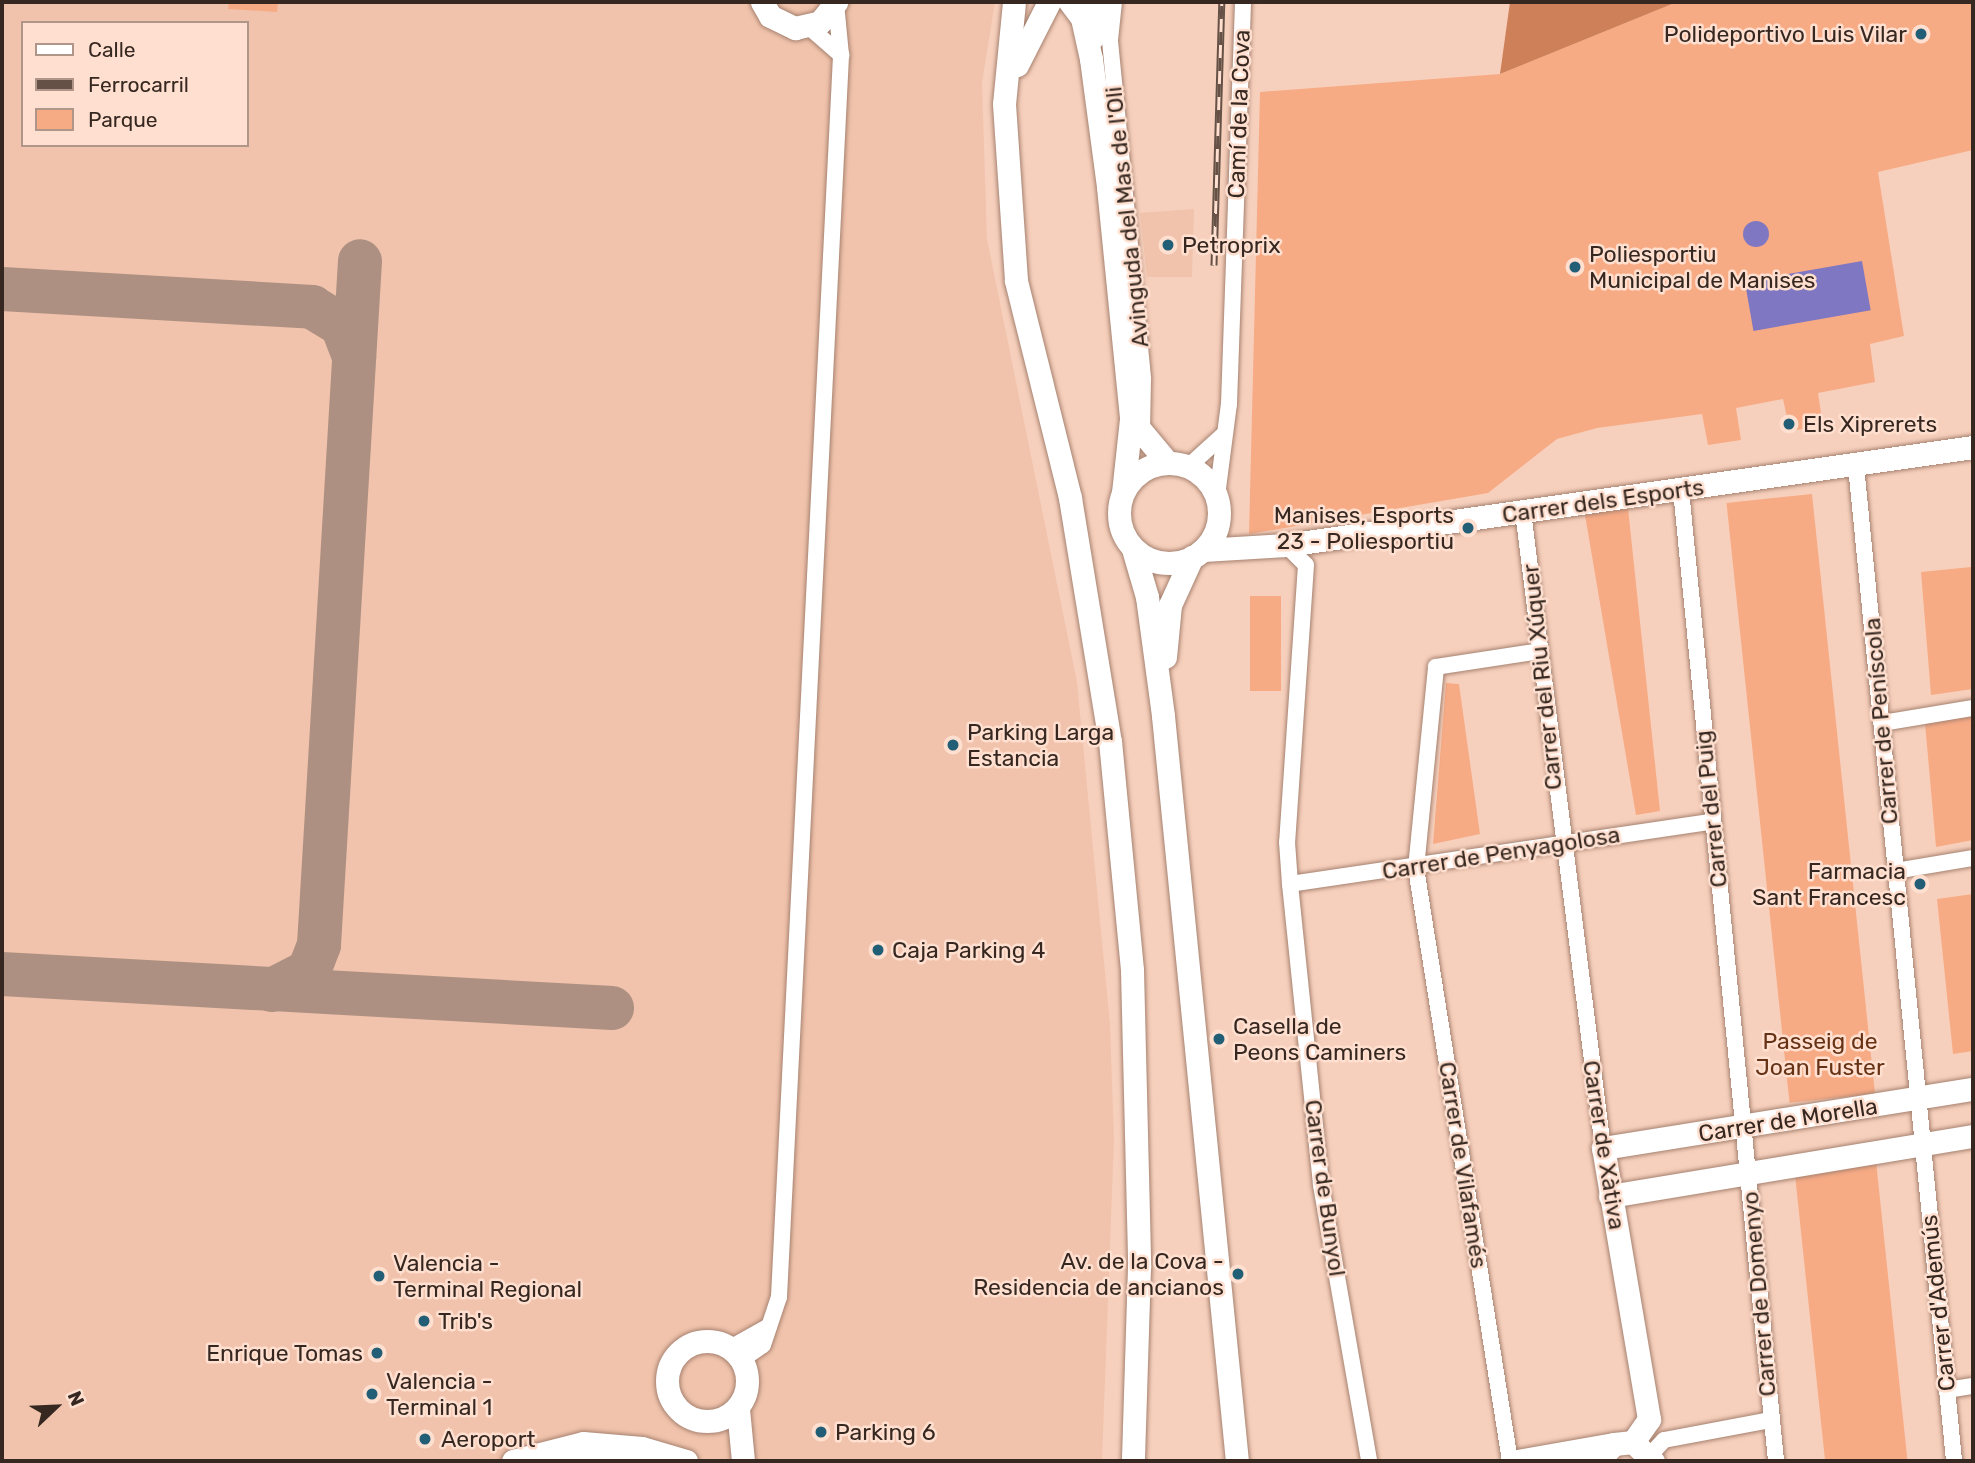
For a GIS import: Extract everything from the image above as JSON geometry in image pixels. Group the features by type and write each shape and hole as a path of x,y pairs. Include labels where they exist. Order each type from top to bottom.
{"main road":[{"path":"762,2 782,24 809,27 836,2"},
{"path":"1014,2 1004,104 1016,281 1070,498 1110,741 1128,929 1138,1091 1133,1461"},
{"path":"1004,104 1027,35 1049,2"},
{"path":"1070,2 1082,18 1091,59 1136,426 1123,493 1120,528 1133,549 1147,597 1163,716 1209,1153 1237,1461"},
{"path":"1091,59 1095,2"},
{"path":"1136,426 1217,496 1219,522 1197,554 1170,606 1163,716"},
{"name":"Carrer dels Esports","path":"1197,554 1286,545 1968,450"},
{"path":"1123,493 1140,471 1178,464"},
{"path":"1219,522 1248,547"},
{"path":"1133,549 1167,564 1197,554"},
{"name":"Carrer de Morella","path":"1603,1148 1918,1100 1973,1089"},
{"name":"Carrer de Morella","path":"1611,1196 1973,1136"},
{"name":"Carrer de Xàtiva","path":"1598,1461 1638,1450 1649,1419 1603,1148"},
{"path":"1209,1153 1230,1273 1252,1461"},
{"path":"738,1409 702,1421 670,1401 665,1388 669,1365 683,1349 698,1343 737,1354 748,1382 738,1409 743,1461"},
{"path":"513,1461 583,1443 642,1448 686,1461"},
{"path":"1517,1461 1546,1456 1638,1450"},
{"path":"1546,1456 1577,1461"},
{"path":"576,1461 626,1461"}],"street":[{"path":"737,1354 763,1345 774,1323 841,55 836,2"},
{"name":"Avinguda del Mas de l'Oli","path":"1114,2 1110,41 1143,379 1136,426"},
{"name":"Camí de la Cova","path":"1217,496 1223,436 1243,2"},
{"path":"809,27 841,55"},
{"path":"1178,464 1223,436"},
{"name":"Carrer de Peníscola","path":"1856,466 1923,1144"},
{"name":"Carrer del Puig","path":"1681,490 1743,1127"},
{"name":"Carrer del Riu Xúquer","path":"1523,512 1560,842"},
{"name":"Carrer de Bunyol","path":"1286,545 1306,565 1287,842 1290,884 1321,1185 1369,1461"},
{"name":"Carrer de Vilafamés","path":"1510,1461 1416,868 1436,667 1540,651"},
{"path":"1882,723 1973,709"},
{"name":"Carrer de Penyagolosa","path":"1290,884 1416,868 1560,842 1712,822"},
{"name":"Carrer de Xàtiva","path":"1560,842 1603,1148"},
{"path":"1895,871 1973,858"},
{"name":"Carrer de Domenyo","path":"1743,1127 1776,1461"},
{"name":"Carrer d'Ademús","path":"1923,1144 1954,1461"},
{"path":"1947,1390 1973,1386"},
{"path":"1638,1450 1664,1440 1772,1420"}],"shaded area":[{"path":"2,2 995,2 982,83 987,239 1077,682 1110,1024 1114,1139 1102,1461 2,1461"},
{"path":"1510,2 1677,2 1500,74"},
{"name":"Petroprix","path":"1194,209 1192,277 1147,277 1140,213"},
{"path":"1756,221 1765,225 1769,234 1765,243 1756,247 1747,243 1743,234 1747,225"},
{"path":"1862,261 1871,310 1753,331 1745,282"}],"green space":[{"path":"229,2 278,2 277,12 228,9"},
{"name":"Poliesportiu Municipal de Manises","path":"1677,2 1973,2 1973,150 1878,172 1904,336 1870,344 1875,382 1818,393 1823,426 1790,431 1783,399 1736,408 1741,440 1708,445 1702,414 1597,428 1557,439 1488,493 1249,534 1260,92 1500,74"},
{"name":"Passeig de Joan Fuster","path":"1812,494 1875,1094 1790,1103 1726,503"},
{"path":"1628,508 1660,811 1636,815 1585,515"},
{"path":"1971,567 1973,689 1931,695 1921,572"},
{"path":"1250,596 1281,596 1281,691 1250,691"},
{"path":"1446,683 1459,684 1480,834 1433,844"},
{"path":"1973,716 1973,840 1936,847 1925,723"},
{"path":"1973,894 1973,1051 1953,1054 1937,899"},
{"path":"1876,1161 1908,1461 1825,1461 1794,1170"}],"taxiway":[{"path":"272,990 309,971 319,945 360,261"},
{"path":"2,289 312,307 342,325 354,357"},
{"path":"2,974 612,1008"}],"railway":[{"path":"1214,265 1222,2"}],"place":[{"name":"Polideportivo Luis Vilar","path":"1921,34"},
{"name":"Petroprix","path":"1168,245"},
{"name":"Poliesportiu Municipal de Manises","path":"1575,267"},
{"name":"Els Xiprerets","path":"1789,424"},
{"name":"Manises, Esports 23 - Poliesportiu","path":"1468,528"},
{"name":"Parking Larga Estancia","path":"953,745"},
{"name":"Farmacia Sant Francesc","path":"1920,884"},
{"name":"Caja Parking 4","path":"878,950"},
{"name":"Casella de Peons Caminers","path":"1219,1039"},
{"name":"Av. de la Cova - Residencia de ancianos","path":"1238,1274"},
{"name":"Valencia - Terminal Regional","path":"379,1276"},
{"name":"Trib's","path":"424,1321"},
{"name":"Enrique Tomas","path":"377,1353"},
{"name":"Valencia - Terminal 1","path":"372,1394"},
{"name":"Parking 6","path":"821,1432"},
{"name":"Aeroport","path":"425,1439"}]}
